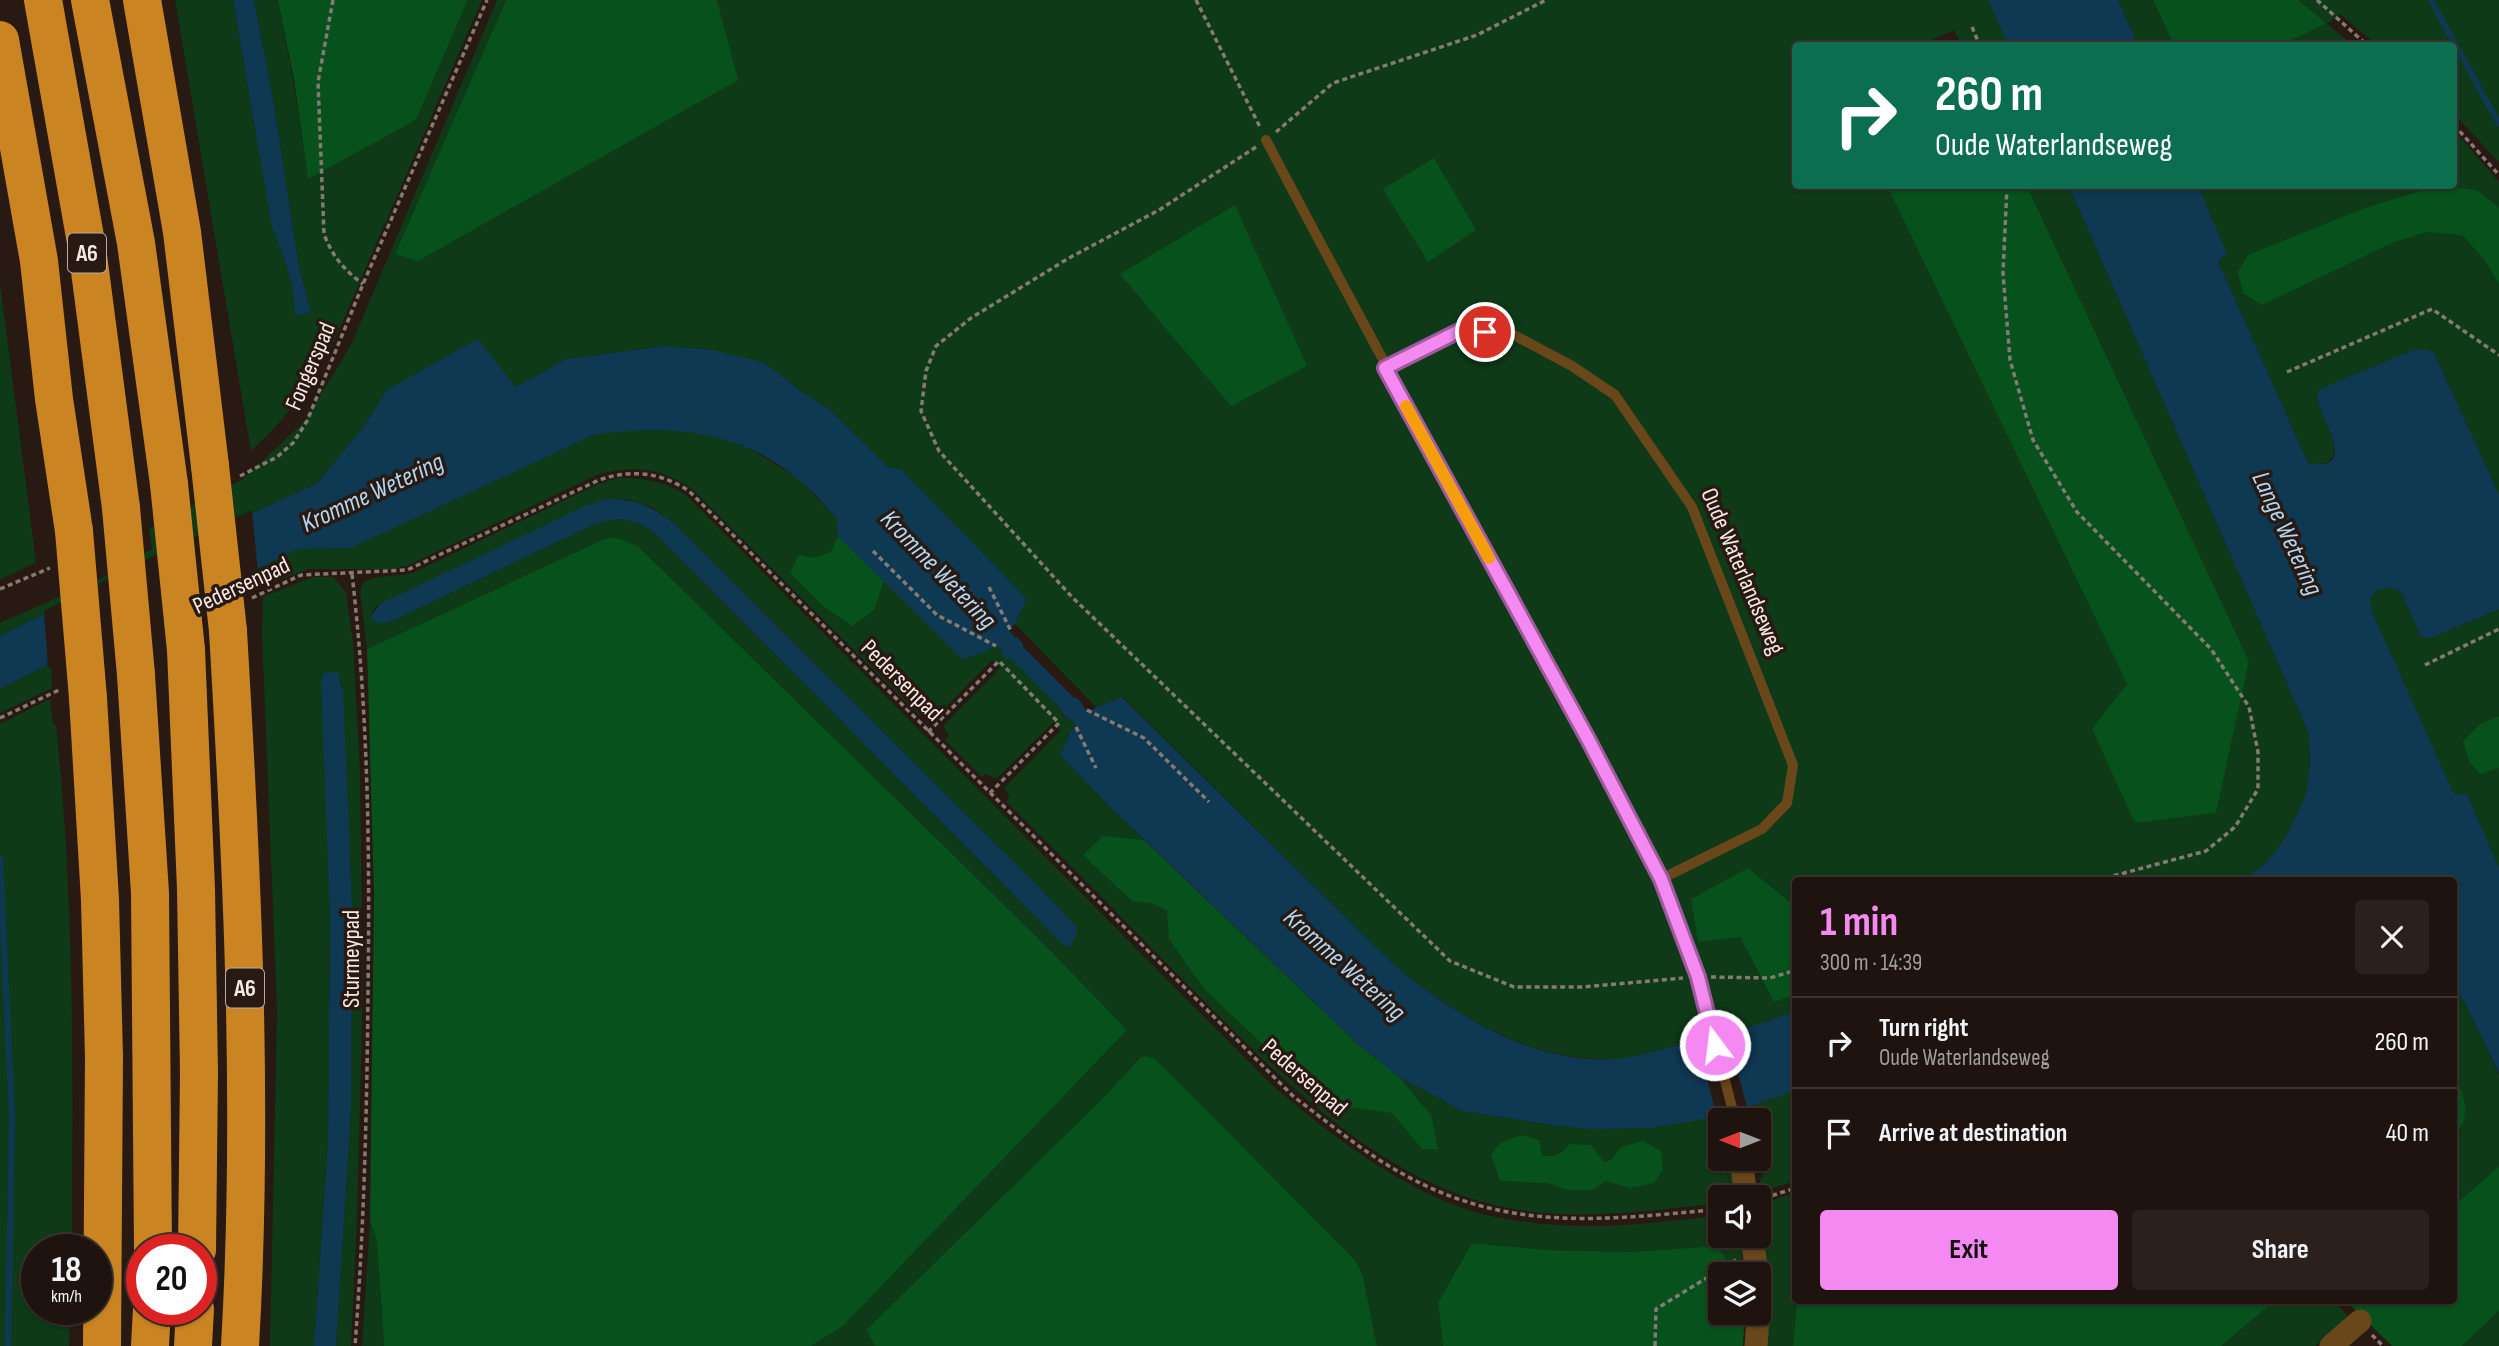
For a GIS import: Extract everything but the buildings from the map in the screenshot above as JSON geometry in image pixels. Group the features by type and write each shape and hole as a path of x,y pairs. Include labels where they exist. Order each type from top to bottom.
{"highway":[{"name":"A6","path":"43,0 87,248 121,508 136,675 150,893 153,1234"},
{"name":"A6","path":"90,0 136,243 169,484 186,650 199,1060 197,1234"},
{"name":"A6","path":"142,0 221,473 243,894 247,1073 244,1283 240,1346"},
{"name":"A6","path":"0,40 38,261 54,400 74,531 75,693 100,900 104,1044 102,1346"},
{"path":"150,1346 151,1325"},
{"path":"193,1346 194,1325"}],"street":[{"path":"2332,1346 2360,1321"},
{"path":"1756,1346 1757,1325"}],"lane":[{"path":"1266,140 1385,368 1589,741 1661,879 1698,977 1733,1108"},
{"name":"Oude Waterlandseweg","path":"1385,368 1459,331 1510,333 1572,366 1615,395 1692,507 1793,765 1787,803 1762,829 1661,879"}],"path":[{"path":"333,0 318,82 324,234 330,251 350,275 363,284"},
{"name":"Fongerspad","path":"221,473 277,457 293,443 307,421 363,284 487,0"},
{"path":"1196,0 1266,140"},
{"path":"1546,0 1477,35 1333,83 1266,140 1159,210 1069,258 971,318 936,346 926,372 921,411 939,451 1072,597 1450,961 1514,987 1582,987 1698,977 1770,978 1792,971"},
{"path":"2317,0 2364,42"},
{"path":"1972,27 1978,42"},
{"path":"2457,128 2499,176"},
{"path":"2007,189 2003,273 2010,360 2033,440 2077,512 2211,649 2249,707 2258,752 2258,789 2235,827 2206,851 2109,877"},
{"path":"2287,372 2432,309 2499,355"},
{"name":"Pedersenpad","path":"251,599 301,575 407,570 619,473 642,473 675,482 689,491 1294,1097 1402,1174 1447,1196 1511,1214 1582,1220 1708,1210"},
{"path":"873,551 937,615 996,646"},
{"path":"0,589 50,568"},
{"name":"Sturmeypad","path":"352,573 365,714 369,915 366,1163 355,1346"},
{"path":"989,587 1011,631"},
{"path":"2425,665 2499,629"},
{"path":"928,732 999,661 1059,723 990,793"},
{"path":"0,718 75,693"},
{"path":"1087,710 1144,738 1209,802"},
{"path":"1076,727 1096,768"},
{"path":"1771,1195 1792,1189"},
{"path":"1655,1346 1657,1308 1744,1248"}],"green space":[{"path":"175,0 233,0 272,228 288,270 295,316 311,312 299,267 273,99 254,0 278,0 308,178 416,120 468,0 482,0 335,339 298,399 251,451"},
{"path":"278,0 468,0 416,120 308,179 294,80"},
{"path":"497,0 506,0 395,254 737,80 717,0 1988,0 2007,42 1960,42 1954,30 1928,42 1792,42 1792,189 1888,189 2127,684 2135,822 2215,813 2249,661 2028,189 2070,189 2309,734 2310,764 2306,794 2286,837 2265,864 2246,877 1792,877 1792,904 1748,868 1740,937 1774,1002 1792,996 1792,1012 1731,1035 1706,1040 1722,1108 1717,1108 1701,1023 1694,1025 1698,1041 1635,1057 1583,1058 1553,1053 1525,1044 1496,1032 1443,1002 1395,966 1123,697 1096,707 1015,624 1027,599 901,469 888,467 829,409 799,390 665,346 566,359 516,387 387,390 362,429 317,483 154,559 0,636 0,623 101,578 152,549 149,528 243,479 304,422 351,345"},
{"path":"506,0 717,0 738,80 418,261 395,254"},
{"path":"2118,0 2153,0 2173,42 2137,42"},
{"path":"2153,0 2298,0 2326,23 2288,42 2173,42"},
{"path":"2162,0 2499,0 2499,162 2457,117 2457,42 2373,42 2340,14 2327,24 2349,42 2183,42"},
{"path":"2457,133 2499,182 2499,494 2433,351 2416,349 2317,400 2334,442 2334,452 2330,460 2322,464 2308,463 2218,261 2227,253 2199,189 2457,189"},
{"path":"1434,158 1476,230 1428,262 1383,189"},
{"path":"1888,189 2028,189 2249,661 2216,813 2135,823 2092,729 2127,684"},
{"path":"2428,189 2477,190 2499,208 2499,284 2484,259 2462,235 2427,232 2392,243 2262,305 2243,293 2238,272 2248,255 2367,207"},
{"path":"1235,205 1307,366 1231,406 1120,274"},
{"path":"0,283 36,562 0,580"},
{"path":"626,430 705,434 741,444 799,479 837,519 999,646 1076,726 1060,755 1257,949 1359,1045 1398,1076 1462,1111 1552,1125 1651,1128 1708,1116 1708,1171 1726,1171 1729,1185 1708,1185 1708,1204 1607,1214 1522,1210 1494,1205 1448,1190 1405,1169 1363,1143 1286,1081 1249,1046 1006,802 1010,797 1004,788 1061,730 1054,722 996,779 986,774 982,777 945,740 949,736 943,726 1000,668 992,660 935,718 925,712 920,716 691,488 669,476 635,469 599,474 409,565 393,569 309,569 267,585 260,568 297,548 351,548 593,435"},
{"path":"617,478 653,481 678,490 686,495 1271,1084 1343,1142 1398,1178 1454,1205 1482,1214 1532,1223 1600,1226 1708,1217 1708,1247 1629,1252 1549,1250 1473,1243 1438,1303 1443,1346 1377,1346 1363,1276 1356,1261 1155,1060 1146,1056 1139,1057 1106,1095 866,1330 875,1346 811,1346 843,1325 1127,1030 1048,948 638,546 602,540 367,649 360,592 362,584 373,578 413,573 596,485","holes":["627,499 652,507 673,523 1077,927 1070,946 1064,946 654,532 638,524 625,520 610,520 593,525 390,622 370,617 375,607"]},
{"path":"838,536 884,581 874,610 852,626 824,607 790,573 799,555 813,558 831,552"},
{"path":"614,537 638,546 1048,948 1127,1030 843,1326 811,1346 384,1346 377,1242 370,1220 374,893 367,649 602,540"},
{"path":"313,577 333,577 346,592 353,642 360,771 363,985 351,1346 336,1346 351,1111 352,904 341,677 330,915 328,1141 314,1346 270,1346 277,1010 262,634 263,597"},
{"path":"2389,587 2401,592 2421,637 2431,638 2499,609 2499,867 2467,794 2454,795 2374,616 2370,600 2376,591"},
{"path":"51,663 52,688 0,713 0,689"},
{"path":"50,699 53,724 56,726 62,788 69,913 72,1234 21,1234 21,1325 70,1325 69,1346 0,1346 0,724"},
{"path":"2499,716 2499,768 2480,774 2469,761 2463,741 2480,724"},
{"path":"1103,836 1144,840 1359,1045 1398,1076 1431,1115 1438,1149 1422,1149 1392,1113 1347,1107 1309,1088 1204,989 1169,939 1167,910 1151,903 1132,901 1083,855"},
{"path":"1748,868 1792,904 1792,996 1774,1002 1740,937 1698,942 1691,899"},
{"path":"2457,993 2464,1001 2499,1074 2499,1166 2457,1203 2457,1135 2462,1129 2462,1094 2457,1080"},
{"path":"1140,1057 1155,1059 1356,1261 1363,1276 1377,1346 875,1346 866,1330 1106,1095"},
{"path":"2457,1081 2465,1106 2457,1134"},
{"path":"1792,1092 1792,1182 1771,1188 1771,1185 1759,1185 1761,1171 1771,1171 1771,1108 1748,1108"},
{"path":"1522,1135 1539,1140 1542,1155 1557,1154 1569,1144 1591,1145 1604,1162 1611,1160 1621,1147 1643,1141 1661,1151 1663,1170 1654,1183 1630,1188 1606,1181 1592,1190 1567,1190 1547,1183 1500,1181 1491,1156 1500,1144"},
{"path":"2499,1166 2499,1311 2462,1346 2392,1346 2349,1304 2457,1304 2457,1203"},
{"path":"1728,1171 1734,1171 1735,1185 1730,1185"},
{"path":"1792,1194 1792,1304 1797,1304 1793,1346 1766,1346 1767,1325 1771,1325 1771,1262 1764,1262 1763,1248 1771,1248 1771,1200"},
{"path":"370,1220 377,1242 384,1346 362,1346"},
{"path":"1472,1243 1549,1250 1629,1252 1718,1248 1728,1262 1708,1262 1708,1325 1744,1325 1743,1346 1443,1346 1438,1303"},
{"path":"1718,1248 1742,1248 1743,1262 1728,1262"},
{"path":"1797,1304 2271,1304 2221,1346 1793,1346"},
{"path":"2271,1304 2337,1304 2348,1316 2315,1346 2221,1346"},
{"path":"2499,1311 2499,1346 2462,1346"}],"water":[{"path":"233,0 254,0 273,99 299,267 311,312 295,316 288,271 272,228"},
{"path":"1988,0 2118,0 2137,42 2007,42"},
{"name":"Lange Wetering","path":"2070,189 2199,189 2227,253 2218,261 2308,463 2323,464 2332,460 2335,453 2334,443 2318,401 2318,390 2416,349 2433,351 2499,494 2499,609 2431,638 2421,637 2401,592 2389,587 2376,591 2370,600 2374,616 2454,794 2467,794 2499,867 2499,1073 2464,1001 2457,993 2457,877 2246,877 2265,864 2286,837 2306,794 2310,764 2309,734"},
{"name":"Kromme Wetering","path":"478,339 516,387 566,359 665,346 712,350 765,363 829,409 888,467 901,469 1027,599 1015,624 1009,630 1083,707 1090,712 1122,697 1395,966 1443,1002 1497,1033 1526,1045 1585,1059 1616,1059 1648,1053 1736,1032 1792,1012 1792,1092 1744,1108 1708,1108 1708,1118 1703,1119 1651,1128 1589,1129 1462,1111 1398,1076 1359,1045 1109,806 1060,755 1076,726 1011,659 1008,660 1001,653 1003,651 995,644 989,650 962,659 838,536 837,519 804,484 776,463 752,450 702,434 648,430 593,435 351,548 297,549 0,689 0,636 154,559 317,483 362,429 387,390"},
{"path":"606,499 642,504 673,523 1077,927 1076,936 1070,946 1064,946 654,532 638,524 625,520 610,520 593,525 390,622 377,623 370,617 380,604 583,507"},
{"path":"338,673 343,691 352,904 351,1111 336,1346 314,1346 328,1141 330,915 321,681 323,674"}],"pier":[{"path":"252,510 258,573 48,668 44,611"},
{"path":"1727,1032 1747,1108 1715,1108 1697,1037"}],"waterway":[{"path":"2431,0 2454,42"},
{"path":"2457,47 2499,124"},
{"path":"0,859 12,1117 8,1346"}],"slow traffic":[{"path":"1406,406 1489,558"}],"route":[{"path":"1485,332 1459,331 1385,368 1589,741 1661,879 1698,977 1715,1045"}]}
